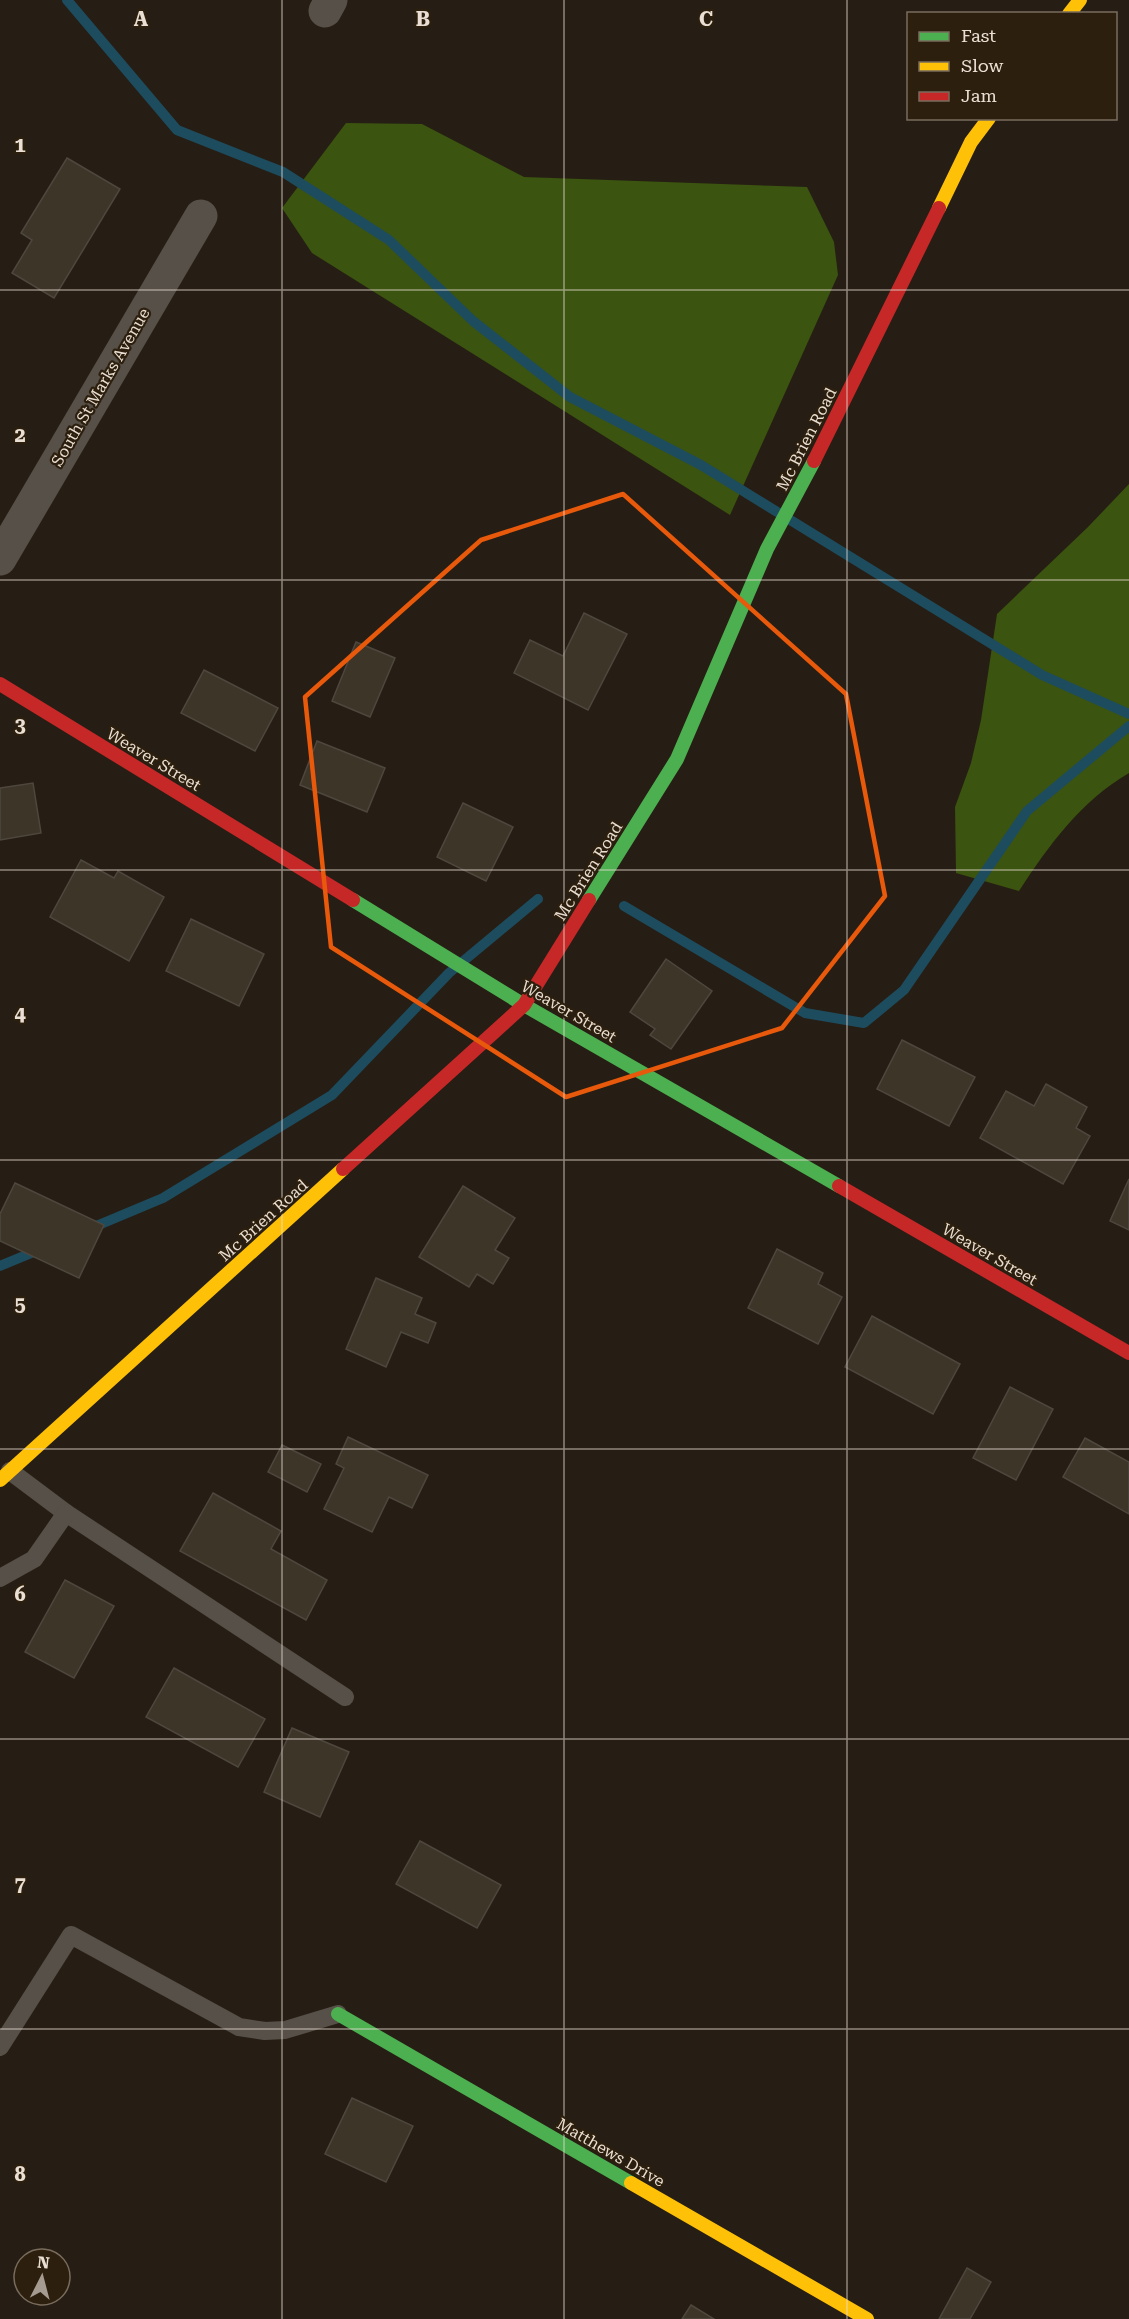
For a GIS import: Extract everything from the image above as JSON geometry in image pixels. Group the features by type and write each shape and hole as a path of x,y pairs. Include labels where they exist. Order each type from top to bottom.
{"street":[{"path":"1071,12 1080,0"},
{"name":"Mc Brien Road","path":"5,1475 524,1005 677,759 767,549 838,415 971,142 988,120"},
{"name":"South St Marks Avenue","path":"0,559 201,216"},
{"name":"Weaver Street","path":"0,684 524,1005 1129,1353"},
{"name":"Matthews Drive","path":"338,2014 867,2319"}],"lane":[{"path":"5,1475 345,1697"},
{"path":"0,1578 34,1559 66,1513"},
{"path":"0,2048 71,1935 239,2026 265,2031 285,2030 338,2014"}],"highlighted area":[{"path":"623,494 846,694 885,896 782,1028 566,1097 331,947 305,697 481,540"}],"green space":[{"path":"346,123 422,124 524,177 807,187 834,242 838,275 730,515 312,253 282,208"},
{"path":"1129,484 1129,773 1096,797 1067,825 1019,891 956,873 955,807 971,763 981,720 997,614 1088,527"}],"building":[{"path":"67,158 120,189 54,298 12,273 32,240 21,233"},
{"path":"584,613 627,634 588,710 514,673 530,640 563,656"},
{"path":"356,642 395,658 370,717 332,701"},
{"path":"204,670 278,708 255,751 181,713"},
{"path":"317,741 385,768 367,812 300,785"},
{"path":"33,783 41,833 0,840 0,788"},
{"path":"463,803 513,827 486,881 437,857"},
{"path":"81,860 114,878 118,871 164,897 129,961 50,917"},
{"path":"191,919 264,954 239,1006 166,971"},
{"path":"666,959 712,991 671,1049 650,1035 655,1029 630,1012"},
{"path":"902,1040 975,1077 949,1126 877,1089"},
{"path":"1046,1084 1087,1107 1076,1128 1090,1136 1063,1184 980,1138 1006,1091 1034,1106"},
{"path":"1129,1179 1129,1230 1110,1221"},
{"path":"15,1183 104,1225 79,1278 0,1241 0,1214"},
{"path":"463,1186 515,1218 495,1250 509,1258 493,1284 477,1274 469,1287 419,1257"},
{"path":"777,1249 823,1273 818,1284 842,1297 818,1344 748,1308"},
{"path":"376,1278 422,1298 415,1314 436,1323 428,1343 401,1332 386,1367 346,1349"},
{"path":"872,1316 960,1364 933,1414 845,1367"},
{"path":"1010,1387 1053,1409 1016,1480 973,1458"},
{"path":"348,1437 428,1475 412,1508 389,1497 372,1532 324,1509 344,1468 336,1464"},
{"path":"1085,1438 1129,1462 1129,1514 1063,1477"},
{"path":"282,1445 321,1464 307,1492 268,1472"},
{"path":"213,1493 281,1531 271,1549 327,1580 306,1620 180,1551"},
{"path":"65,1580 114,1606 74,1678 25,1652"},
{"path":"174,1668 265,1719 238,1767 146,1717"},
{"path":"292,1728 349,1752 320,1817 264,1792"},
{"path":"420,1841 501,1885 477,1928 396,1884"},
{"path":"352,2098 413,2126 386,2182 325,2154"},
{"path":"967,2268 991,2282 970,2319 939,2319"},
{"path":"691,2305 714,2319 682,2319"}],"waterway":[{"path":"67,0 177,130 283,172 389,240 473,321 570,397 701,465 1042,675 1129,714"},
{"path":"624,906 805,1013 864,1023 904,990 1027,811 1129,726"},
{"path":"89,1229 163,1198 332,1095 449,973 538,899"},
{"path":"0,1266 41,1249"}],"traffic: fast":[{"path":"589,900 677,759 767,549 814,461"},
{"path":"353,900 524,1005 839,1186"},
{"path":"338,2014 631,2183"}],"traffic: slow":[{"path":"1071,12 1080,0"},
{"path":"939,208 971,142 988,120"},
{"path":"0,1480 343,1169"},
{"path":"631,2183 867,2319"}],"traffic: jam":[{"path":"814,461 939,208"},
{"path":"0,684 353,900"},
{"path":"343,1169 524,1005 589,900"},
{"path":"839,1186 1129,1353"}]}
